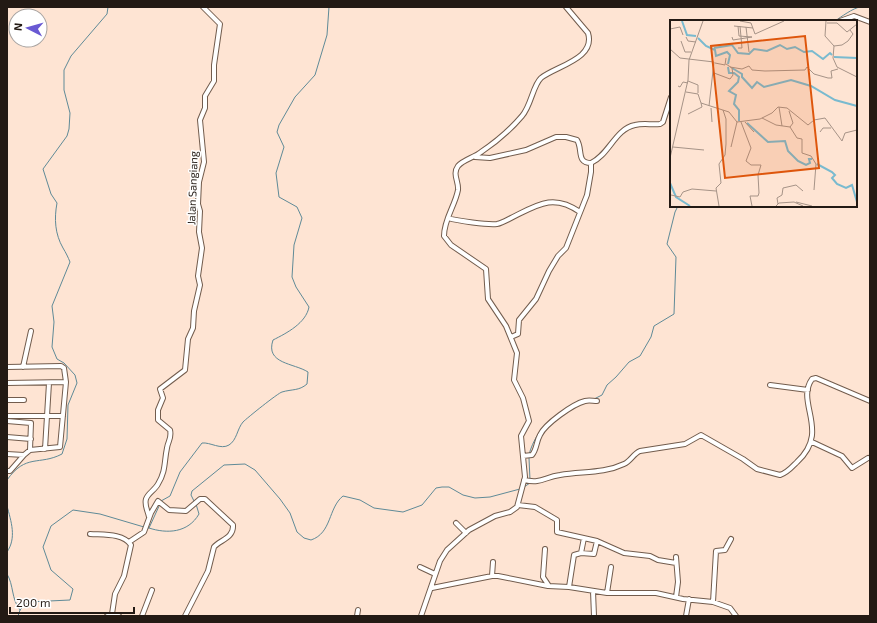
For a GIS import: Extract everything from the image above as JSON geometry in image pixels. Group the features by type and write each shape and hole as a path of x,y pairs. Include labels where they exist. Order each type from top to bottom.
{"street":[{"name":"Jalan Sangiang","path":"149,517 146,498 157,486 162,475 167,456 167,446 171,437 170,430 158,420 158,410 162,398 160,389 185,370 188,339 193,328 194,312 200,285 198,276 202,248 199,232 200,212 198,204 199,182 204,162 200,125 206,104 205,96 214,81 214,65 220,24 202,7"},
{"path":"422,616 426,600 444,555 466,533 495,516 510,512 518,505 521,488 526,480 526,456 522,436 529,421 523,398 514,380 517,353 511,337 488,299 486,269 451,245 445,238 444,232 458,191 455,177 456,169 462,163 475,157 509,129 523,115 541,78 570,62 587,46 589,38 588,33 566,7"},
{"path":"843,20 854,16 870,22"},
{"path":"475,157 490,158 526,150 556,137 566,136 577,140 581,160 591,163 602,155 621,133 629,127 636,124 660,124 663,122 670,100"},
{"path":"511,337 519,332 519,320 539,294 558,256 566,250 587,195 591,163"},
{"path":"448,218 464,222 498,224 537,204 549,202 563,204 580,212"},
{"path":"23,367 31,331"},
{"path":"7,367 61,366 64,368 66,382 61,444 57,448 30,450 10,471 7,470"},
{"path":"526,480 536,482 559,475 603,472 629,462 636,453 640,451 685,444 701,435 743,459 757,469 780,475 799,460 812,442 808,390 810,382 816,378 870,401"},
{"path":"7,383 66,382"},
{"path":"46,449 49,383"},
{"path":"770,385 808,390"},
{"path":"7,400 24,400"},
{"path":"526,456 536,450 540,435 551,422 579,403 585,401 597,401"},
{"path":"7,416 63,416"},
{"path":"7,421 31,423 30,450"},
{"path":"7,437 31,439"},
{"path":"812,442 841,454 852,468 868,458"},
{"path":"7,454 24,455"},
{"path":"129,542 144,532 149,517 159,502 169,510 186,511 200,499 204,499 233,526 232,531 224,541 214,547 208,572 185,616"},
{"path":"518,505 535,507 557,520 557,532 597,540 624,553 650,556 658,560 676,563"},
{"path":"456,523 466,533"},
{"path":"90,534 114,536 129,542"},
{"path":"582,552 584,538"},
{"path":"713,602 716,550 725,550 731,539"},
{"path":"569,587 574,555 582,552 594,554 597,540"},
{"path":"119,616 110,615 115,594 124,576 130,554 131,545 129,542"},
{"path":"545,549 543,577 549,586"},
{"path":"676,556 678,582 676,597"},
{"path":"492,576 493,562"},
{"path":"420,567 436,574"},
{"path":"607,593 611,567"},
{"path":"432,588 492,576 549,586 569,587 607,593 644,592 689,600 713,602 730,608 736,616"},
{"path":"142,616 152,590"},
{"path":"594,591 594,616"},
{"path":"686,616 689,600"},
{"path":"357,616 358,610"}],"waterway":[{"path":"7,480 20,466 33,461 62,454 67,439 68,405 77,383 75,375 64,363 57,359 52,347 54,322 52,306 70,262 58,237 55,221 57,203 51,194 43,169 67,136 69,129 70,113 64,90 64,70 71,56 107,14 108,7"},
{"path":"161,501 170,496 180,472 202,443 223,447 229,445 234,440 243,422 262,406 282,392 298,389 307,384 308,372 282,362 273,354 272,348 273,340 290,331 300,323 309,307 296,287 292,277 294,245 302,218 297,207 279,197 276,173 284,147 277,132 279,125 295,97 315,75 327,35 329,7"},
{"path":"837,20 860,7"},
{"path":"594,399 602,395 607,385 629,362 640,356 651,337 654,326 674,314 676,257 667,244 678,207"},
{"path":"578,401 591,399"},
{"path":"529,455 539,433 551,419 556,416"},
{"path":"529,458 530,480"},
{"path":"194,501 191,495 192,491 224,465 245,464 255,470 280,499 290,513 297,532 304,538 311,540 318,537 323,532 338,501 343,496 360,500 374,508 403,512 422,505 436,488 449,487 463,495 475,498 490,497 520,489"},
{"path":"524,487 530,483"},
{"path":"147,528 149,528 160,504"},
{"path":"149,528 170,531 189,525 199,514 196,504"},
{"path":"7,506 12,529 12,541 7,552"},
{"path":"18,616 20,610 28,602 70,600 73,589 51,570 43,547 51,526 73,510 100,514 144,527"},
{"path":"7,574 11,583 15,601 20,610"}]}
